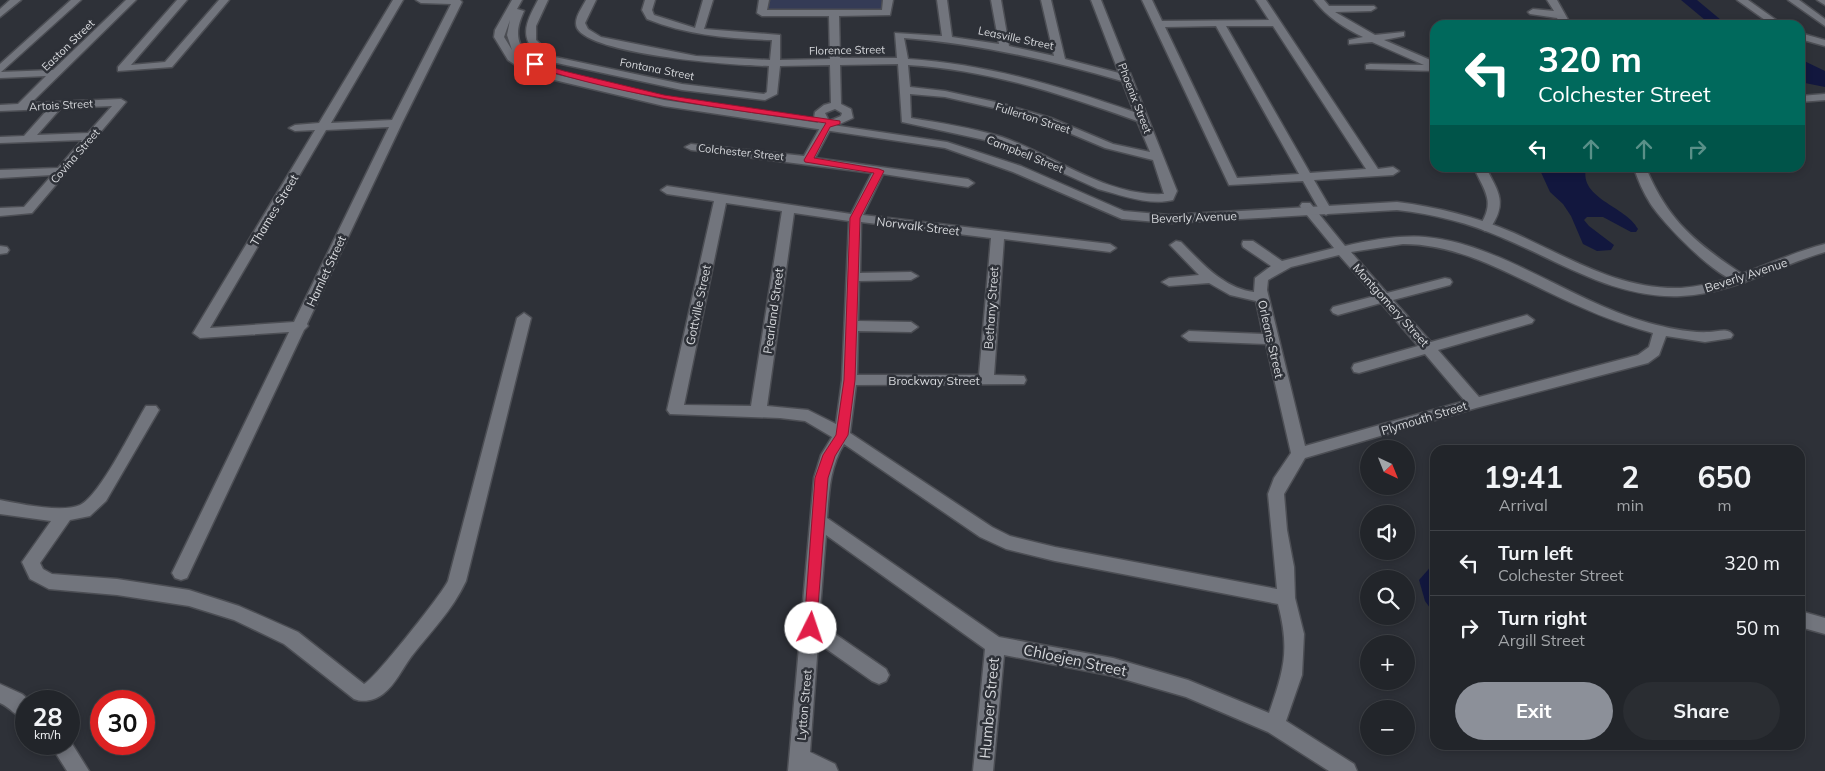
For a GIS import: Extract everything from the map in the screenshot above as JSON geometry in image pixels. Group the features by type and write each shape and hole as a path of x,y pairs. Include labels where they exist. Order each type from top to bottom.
{"street":[{"path":"0,14 16,0"},
{"path":"0,69 76,0"},
{"name":"Easton Street","path":"21,107 131,0"},
{"path":"182,0 122,69 168,65 224,0"},
{"name":"Thames Street","path":"301,326 200,333 398,0"},
{"name":"Hamlet Street","path":"181,572 301,326 396,123 457,2 424,0"},
{"name":"Beverly Avenue","path":"517,0 500,30 500,37 512,58 533,72 664,103 829,123"},
{"name":"Beverly Avenue","path":"525,0 515,20 511,33 512,41 515,49 523,58 546,69 664,97 829,123 967,150 1017,169 1122,215 1169,219 1317,209 1397,206 1424,209 1487,224 1588,274 1658,292 1679,292 1723,285 1735,275 1771,256 1825,241"},
{"name":"Fontana Street","path":"543,0 530,26 530,35 532,44 552,59 682,87 765,97 772,94 777,37 729,35 699,30"},
{"name":"Florence Street","path":"591,0 579,22 580,28 586,34 598,40 704,60 776,63 903,61 932,63 1012,76 1060,89 1142,119"},
{"path":"650,0 647,10 650,17 669,24 699,30 708,0"},
{"path":"764,0 762,13 887,13 888,0"},
{"path":"942,0 947,39"},
{"path":"996,0 1004,47"},
{"path":"1046,0 1060,60"},
{"name":"Phoenix Street","path":"1096,0 1171,191 1169,197"},
{"path":"1147,0 1160,24 1233,182 1393,171"},
{"path":"1261,0 1374,172"},
{"path":"1319,0 1326,9 1354,28 1430,65"},
{"path":"1552,0 1563,20"},
{"path":"1742,0 1771,20"},
{"path":"1793,0 1825,23"},
{"path":"1326,9 1371,8"},
{"path":"1533,12 1560,15"},
{"path":"834,13 836,106"},
{"path":"1160,24 1275,23"},
{"name":"Montgomery Street","path":"1218,24 1306,177 1317,209 1342,250 1476,403"},
{"path":"1354,42 1401,34"},
{"name":"Leasville Street","path":"898,35 947,39 1004,47 1128,79"},
{"name":"Campbell Street","path":"898,35 903,61 905,117 911,123 958,130 998,140 1102,186 1159,198 1169,197"},
{"path":"1805,37 1825,43"},
{"path":"1370,67 1430,67"},
{"path":"0,75 57,73"},
{"name":"Fullerton Street","path":"905,90 945,94 996,105 1047,120 1109,146 1158,158"},
{"path":"1805,99 1825,97"},
{"name":"Artois Street","path":"0,108 121,102"},
{"name":"Covina Street","path":"0,212 28,210 121,102"},
{"path":"28,138 58,105"},
{"path":"836,106 847,111 847,118 829,123 820,118 820,112 836,106"},
{"path":"295,128 396,123"},
{"path":"808,160 829,123"},
{"path":"0,140 92,136"},
{"name":"Colchester Street","path":"691,146 808,160 968,183"},
{"path":"0,174 62,170"},
{"name":"Lytton Street","path":"799,765 824,466 842,435 850,380 850,326 855,218 879,171"},
{"path":"1482,172 1491,186 1495,200 1495,211 1487,224"},
{"path":"1642,172 1652,198 1668,220 1688,240 1735,275"},
{"name":"Norwalk Street","path":"667,190 788,210 1110,248"},
{"name":"Gottville Street","path":"721,200 675,410 758,412"},
{"name":"Pearland Street","path":"758,412 788,210"},
{"name":"Bethany Street","path":"986,379 998,236"},
{"name":"Orleans Street","path":"1298,454 1270,339 1260,283 1262,278 1280,266 1342,250 1398,240 1426,241 1453,246 1488,259 1603,311 1660,331 1716,338 1726,335"},
{"path":"1248,244 1280,266"},
{"path":"1176,245 1209,279 1232,293 1262,298"},
{"name":"Beverly Avenue","path":"1735,275 1825,248"},
{"path":"852,277 911,276"},
{"path":"1169,282 1209,279"},
{"path":"1338,310 1445,282"},
{"path":"66,514 32,562 36,574 49,581 117,587 189,598 238,614 291,638 361,693 371,692 380,685 406,648 439,614 449,599 457,581 524,318"},
{"path":"1359,368 1527,320"},
{"path":"850,326 911,327"},
{"name":"Plymouth Street","path":"1298,454 1476,403 1644,359 1653,354 1658,346 1660,331"},
{"path":"1189,336 1270,339"},
{"name":"Brockway Street","path":"850,380 1019,380"},
{"path":"0,507 66,514 86,511 93,506 120,465 151,410"},
{"path":"758,412 794,412 808,416 842,435 986,532 1006,542 1055,554 1286,598"},
{"path":"1275,725 1292,675 1295,634 1286,598 1285,567 1278,530 1276,494 1280,482 1298,454"},
{"name":"Chloejen Street","path":"819,521 995,645 1113,666 1188,689 1275,725 1347,771"},
{"path":"1805,620 1825,626"},
{"path":"811,628 880,675"},
{"name":"Humber Street","path":"984,771 995,645"},
{"path":"0,693 15,700"},
{"path":"68,755 79,771"},
{"path":"799,765 828,771"}],"shaded area":[{"path":"769,0 884,0 883,12 766,13"},
{"path":"1681,0 1697,0 1721,20 1705,20"},
{"path":"1805,61 1825,71 1825,87 1805,83"},
{"path":"1541,172 1586,172 1589,187 1596,195 1624,214 1638,229 1636,232 1631,232 1603,217 1587,217 1584,220 1589,226 1614,245 1611,250 1597,251 1583,244 1571,216 1563,204 1550,192"},
{"path":"1430,568 1430,608 1425,601 1419,580"}],"route":[{"path":"535,64 546,69 664,97 837,122 826,126 808,160 879,171 855,218 850,380 842,435 829,455 824,466 822,478 811,628"}]}
